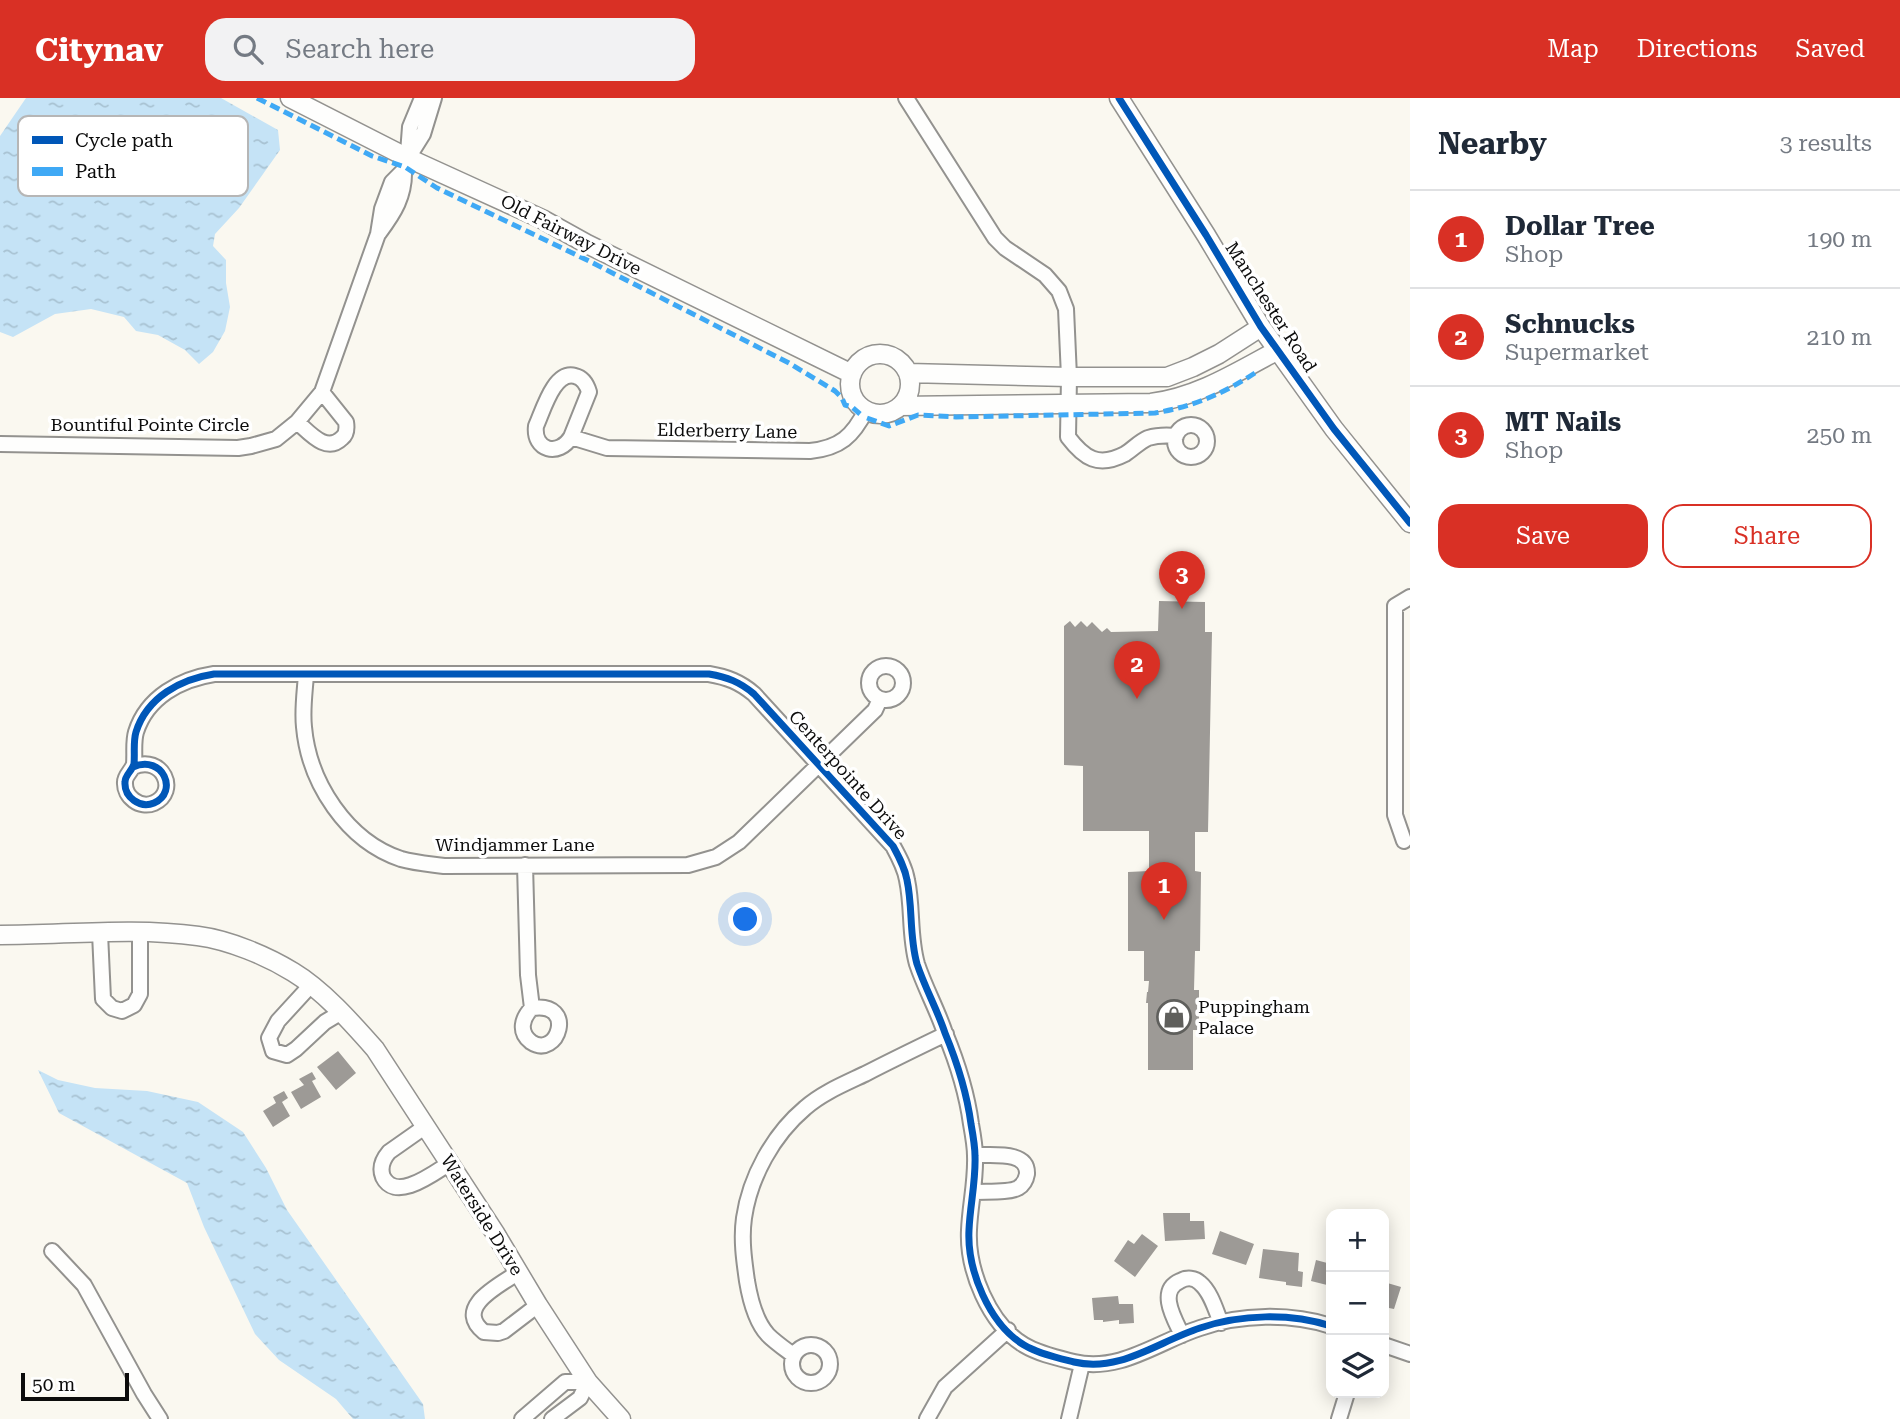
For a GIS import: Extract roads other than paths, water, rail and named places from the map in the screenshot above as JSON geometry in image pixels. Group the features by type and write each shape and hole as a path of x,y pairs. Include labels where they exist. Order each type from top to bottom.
{"street":[{"name":"Old Fairway Drive","path":"290,98 406,164 542,219 587,244 852,374"},
{"path":"406,164 410,127 422,98"},
{"name":"Bountiful Pointe Circle","path":"0,444 237,448 276,439 298,422 323,392 378,234 382,209 392,182 423,134 434,98"},
{"path":"906,98 995,238 1045,275 1059,291 1066,309 1068,437 1077,449 1088,458 1109,460 1125,454 1146,439 1163,435 1176,436"},
{"name":"Manchester Road","path":"1119,98 1261,327 1334,429 1410,523"},
{"path":"908,373 1167,377 1219,354 1261,327"},
{"path":"900,406 1168,401 1209,387 1278,350"},
{"path":"872,355 892,356 903,364 908,373 909,393 900,406 891,412 881,414 866,410 853,394 852,374 863,359 872,355"},
{"path":"570,375 584,381 589,392 571,437 561,448 549,449 540,443 536,432 553,387 564,376 570,375"},
{"path":"298,422 323,443 335,443 342,439 347,428 346,422 323,392"},
{"name":"Elderberry Lane","path":"571,437 607,448 810,451 835,446 842,441 861,421 866,410"},
{"path":"1404,841 1395,815 1395,606 1410,597"},
{"name":"Centerpointe Drive","path":"133,767 135,733 143,716 166,692 180,683 214,674 709,674 727,677 742,684 893,846 900,860 907,878 912,938 917,962 946,1034 969,1107 975,1156 969,1231 973,1269 988,1306 1008,1330 1023,1345 1082,1364 1123,1359 1200,1328 1239,1319 1296,1319 1326,1325"},
{"name":"Windjammer Lane","path":"306,674 304,728 315,770 323,790 336,810 358,835 379,849 419,863 444,866 688,865 716,857 739,842 818,766 876,710 880,699"},
{"path":"525,865 528,975 532,1009"},
{"path":"100,933 103,999 112,1009 122,1011 134,1005 140,994 140,932"},
{"name":"Waterside Drive","path":"0,936 140,932 200,936 252,951 311,985 375,1049 588,1382 621,1419"},
{"path":"311,985 278,1021 270,1038 273,1051 287,1055 325,1022 340,1013"},
{"path":"793,1355 767,1334 754,1310 748,1287 742,1242 744,1217 755,1177 779,1137 806,1107 830,1091 946,1034"},
{"path":"426,1126 384,1157 381,1170 386,1182 398,1188 405,1188 450,1163"},
{"path":"973,1192 1017,1189 1026,1180 1027,1173 1023,1162 1018,1158 975,1156"},
{"path":"52,1251 84,1285 160,1419"},
{"path":"519,1272 478,1301 473,1314 475,1322 484,1332 498,1333 538,1305"},
{"path":"1182,1335 1168,1300 1172,1287 1182,1279 1191,1279 1203,1285 1221,1323"},
{"path":"927,1419 945,1387 1008,1330"},
{"path":"1389,1347 1410,1354"},
{"path":"1069,1419 1082,1364"},
{"path":"522,1419 565,1382 588,1382 580,1398 552,1419"},
{"path":"1339,1419 1345,1398"}],"water":[{"path":"26,98 221,98 278,130 280,150 248,195 248,116 18,116 18,196 247,196 215,234 213,246 226,260 230,307 225,331 213,352 199,364 185,350 158,335 136,331 124,317 91,309 55,314 13,337 0,332 0,136"},
{"path":"38,1070 58,1080 95,1088 147,1091 198,1102 243,1132 266,1168 287,1210 423,1404 425,1419 353,1419 336,1399 279,1360 255,1334 204,1227 187,1183 59,1113"}],"place":[{"name":"MT Nails","path":"1182,609"},
{"name":"Schnucks","path":"1137,699"},
{"name":"Dollar Tree","path":"1164,920"},
{"name":"Puppingham Palace","path":"1174,1017"}]}
